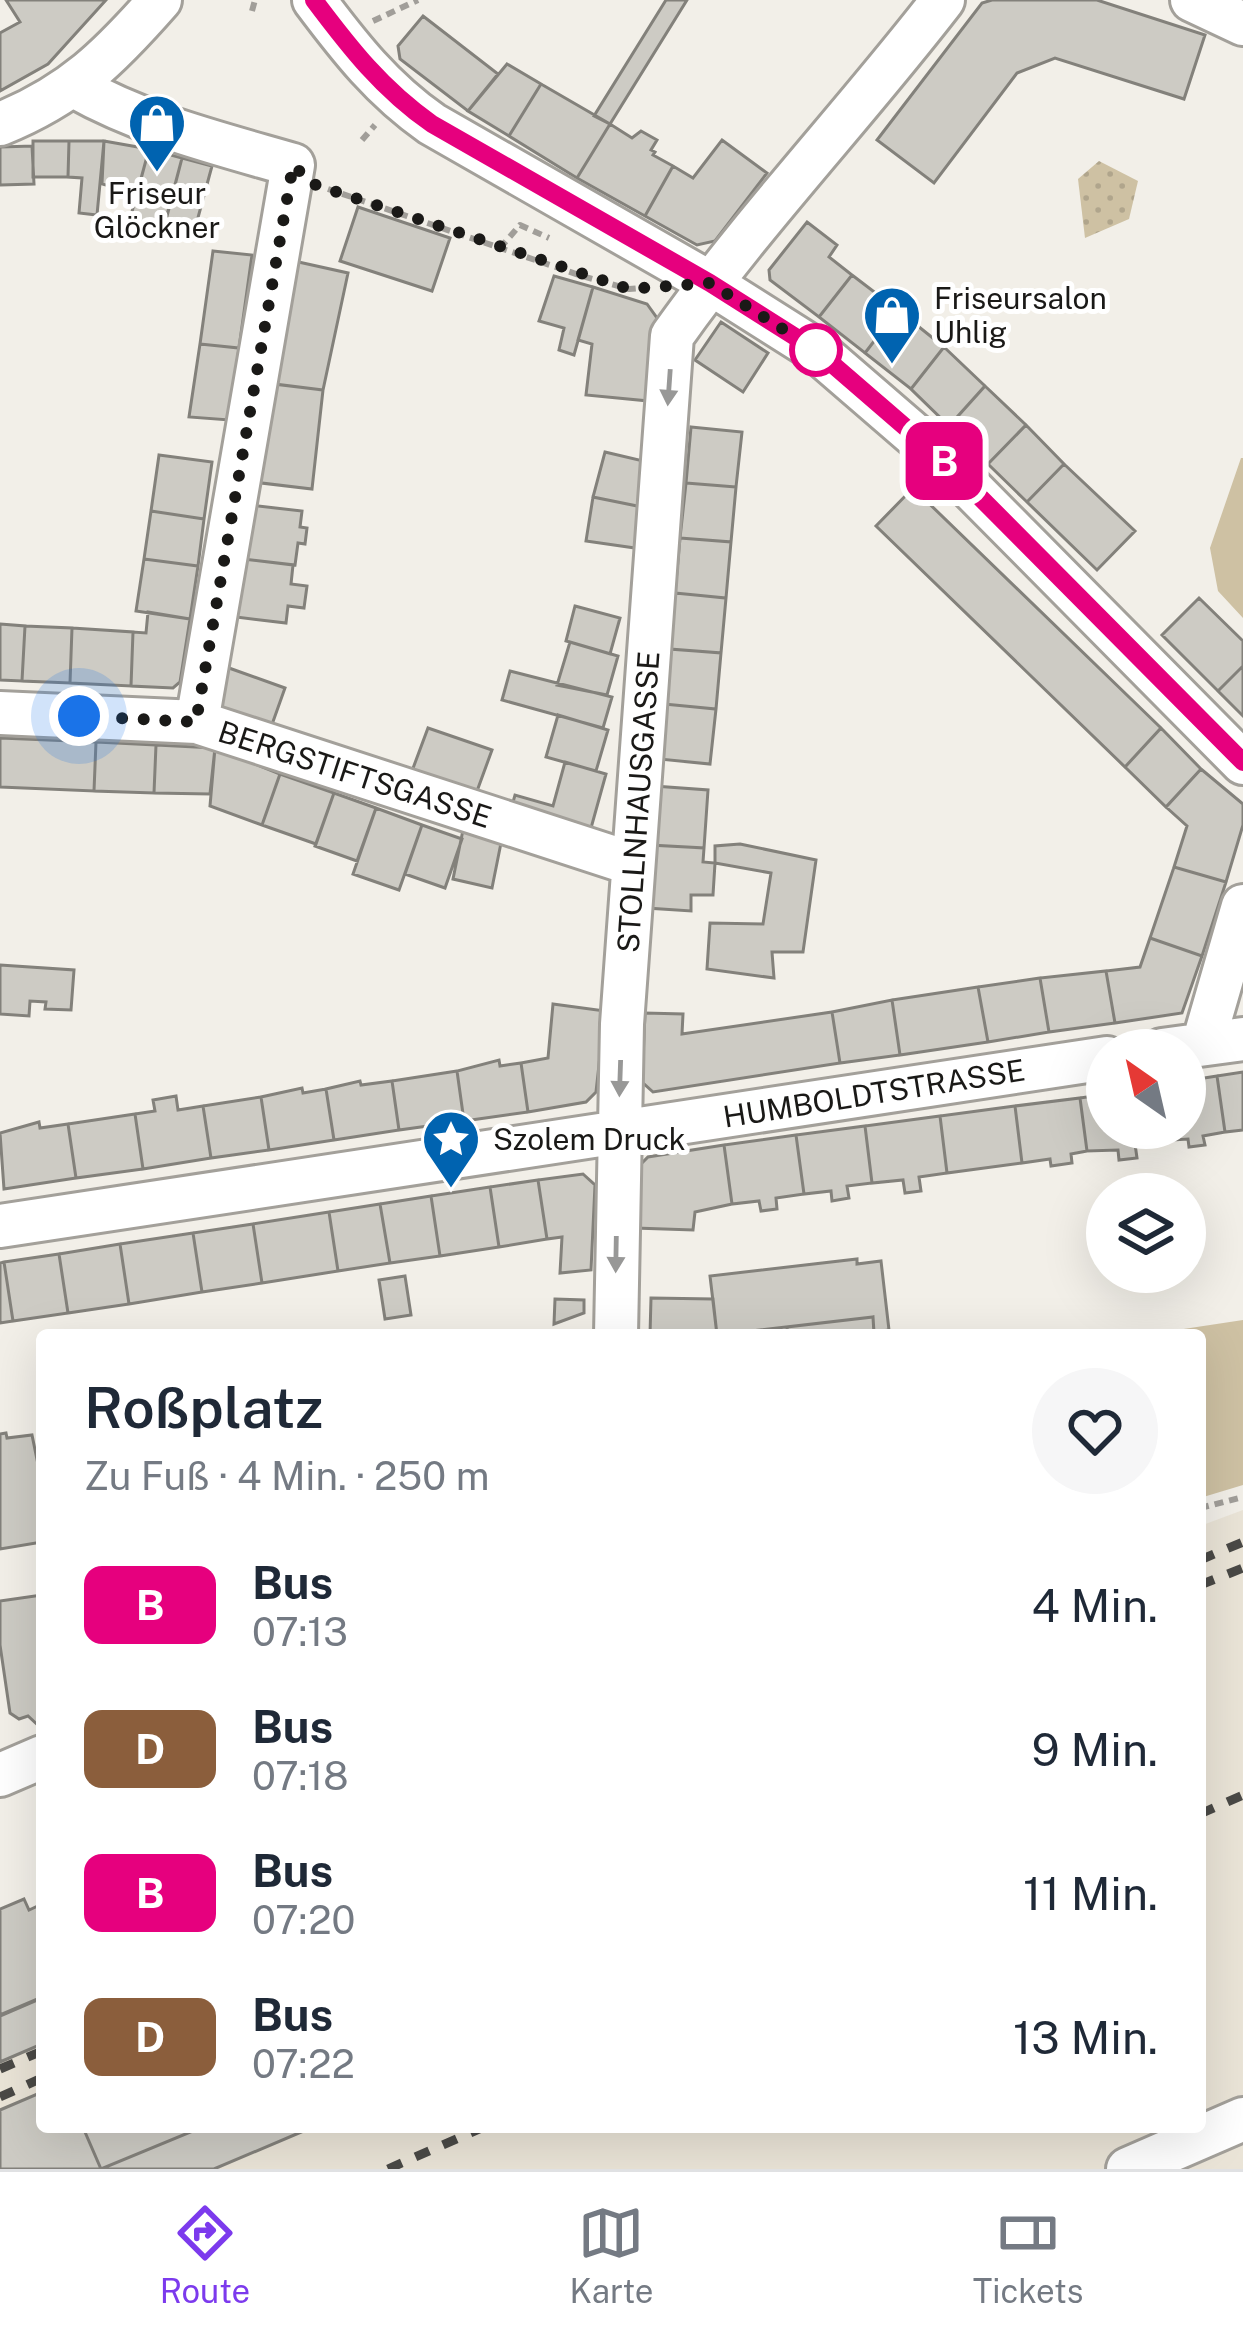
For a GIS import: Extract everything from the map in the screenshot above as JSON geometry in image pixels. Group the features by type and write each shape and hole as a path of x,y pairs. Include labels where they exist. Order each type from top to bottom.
{"street":[{"path":"0,124 44,106 74,86 160,0"},
{"path":"314,0 368,71 396,99 816,350 941,458 1243,763"},
{"name":"STOLLNHAUSGASSE","path":"616,1329 618,1132 633,864 672,336 710,283 866,100 944,0"},
{"path":"1192,0 1243,24"},
{"path":"74,86 118,111 156,125 293,165 196,722"},
{"name":"BERGSTIFTSGASSE","path":"0,712 196,722 633,864"},
{"path":"1206,1034 1243,906"},
{"name":"HUMBOLDTSTRASSE","path":"0,1226 1086,1061"},
{"path":"0,1775 36,1760"},
{"path":"1128,2169 1243,2119"}],"path":[{"path":"252,11 255,0"},
{"path":"293,165 313,184 582,276 629,289 650,287"},
{"path":"1206,1506 1243,1497"}],"shaded area":[{"path":"1099,161 1138,181 1129,219 1085,238 1078,179"},
{"path":"1241,458 1243,618 1218,591 1210,548"},
{"path":"1243,1320 1243,1485 1206,1496 1206,1329 1184,1329"},
{"path":"1243,1510 1243,2169 0,2169 0,2019 36,2004 36,2133 1206,2133 1206,1524"}],"building":[{"path":"6,0 106,0 48,64 0,91 0,33 20,22"},
{"path":"666,0 687,0 610,124 594,116"},
{"path":"1097,0 1205,35 1184,99 1055,58 1017,73 934,183 877,140 982,3"},
{"path":"423,16 498,74 468,111 400,59 398,46"},
{"path":"507,64 541,84 509,136 468,111"},
{"path":"541,84 610,124 577,178 509,136"},
{"path":"610,124 632,138 641,131 657,140 653,155 673,166 645,216 577,178"},
{"path":"722,140 767,173 715,241 697,245 645,216 673,166 693,178"},
{"path":"33,141 69,141 68,177 33,177"},
{"path":"69,141 104,141 97,215 79,213 82,178 68,177"},
{"path":"104,141 149,149 137,194 102,184"},
{"path":"32,146 34,184 0,185 0,147"},
{"path":"149,149 182,158 164,228 130,219"},
{"path":"182,158 212,166 196,225 184,228 182,235 163,230"},
{"path":"358,207 450,238 432,291 340,261"},
{"path":"807,222 837,245 829,257 852,275 819,317 770,280 769,270"},
{"path":"213,251 252,255 239,348 200,344"},
{"path":"294,261 348,273 323,390 267,383"},
{"path":"852,275 898,310 865,353 819,317"},
{"path":"554,276 593,287 574,355 559,350 564,328 539,321"},
{"path":"593,287 647,304 657,318 649,401 586,395 592,344 578,340"},
{"path":"898,310 944,347 911,389 865,353"},
{"path":"721,322 768,353 743,392 695,360"},
{"path":"200,344 239,348 229,420 189,417"},
{"path":"944,347 985,386 949,426 911,389"},
{"path":"265,383 323,390 312,489 253,482"},
{"path":"985,386 1026,425 988,464 949,426"},
{"path":"1026,425 1064,464 1027,502 988,464"},
{"path":"691,427 742,432 736,487 686,483"},
{"path":"605,452 652,463 642,507 593,497"},
{"path":"159,455 212,462 204,519 151,511"},
{"path":"1064,464 1135,531 1097,570 1027,502"},
{"path":"686,483 736,487 731,542 680,538"},
{"path":"913,488 1161,728 1125,767 876,526"},
{"path":"593,497 642,507 635,548 586,541"},
{"path":"249,505 302,511 305,544 298,543 295,565 243,559"},
{"path":"151,511 204,519 198,566 144,559"},
{"path":"680,538 731,542 726,598 675,593"},
{"path":"144,559 198,566 190,619 136,611"},
{"path":"243,559 293,565 291,584 307,586 304,608 288,606 286,623 236,617"},
{"path":"675,593 726,598 721,653 670,649"},
{"path":"1199,598 1243,641 1243,666 1218,691 1162,635"},
{"path":"575,606 620,618 610,654 566,641"},
{"path":"148,612 190,619 180,682 173,688 131,686 133,632 146,633"},
{"path":"0,624 25,626 22,681 0,680"},
{"path":"25,626 72,628 70,683 22,681"},
{"path":"72,628 133,632 131,686 70,683"},
{"path":"570,642 618,656 607,695 557,685"},
{"path":"670,649 721,653 716,709 664,704"},
{"path":"1243,666 1243,716 1218,691"},
{"path":"229,668 285,688 270,730 214,709"},
{"path":"510,671 612,697 603,728 502,700"},
{"path":"664,704 716,709 710,764 659,759"},
{"path":"558,715 608,730 596,771 546,757"},
{"path":"428,728 492,750 473,802 409,779"},
{"path":"1161,728 1201,769 1166,807 1125,767"},
{"path":"0,738 96,742 94,791 0,787"},
{"path":"96,742 156,745 154,793 94,791"},
{"path":"156,745 215,748 210,794 154,793"},
{"path":"215,748 280,774 262,825 210,806"},
{"path":"565,762 606,774 588,839 509,816 515,795 553,806"},
{"path":"1201,769 1243,804 1243,825 1226,882 1174,867 1187,826 1166,807"},
{"path":"280,774 334,793 316,844 262,825"},
{"path":"654,786 708,790 704,848 650,845"},
{"path":"334,793 376,808 357,861 315,846"},
{"path":"376,808 422,825 399,890 353,874"},
{"path":"422,825 462,839 445,888 405,874"},
{"path":"463,830 502,838 492,888 453,879"},
{"path":"740,844 816,860 803,952 772,952 774,978 707,969 710,923 763,924 771,873 715,863 715,846"},
{"path":"650,845 704,848 703,862 715,863 713,895 691,895 691,911 647,908"},
{"path":"1174,867 1226,882 1202,956 1150,938"},
{"path":"1150,938 1202,956 1182,1013 1115,1023 1106,971 1140,967"},
{"path":"0,965 74,970 71,1010 45,1009 46,1002 30,1001 29,1016 0,1014"},
{"path":"1106,971 1115,1023 1049,1032 1040,978"},
{"path":"1040,978 1049,1032 988,1042 978,987"},
{"path":"978,987 988,1042 900,1055 892,1000"},
{"path":"892,1000 900,1055 840,1063 832,1012"},
{"path":"553,1004 605,1011 596,1092 586,1102 528,1112 521,1063 548,1058"},
{"path":"832,1012 840,1063 653,1092 642,1082 645,1013 683,1014 682,1034"},
{"path":"499,1060 500,1066 521,1063 528,1112 464,1121 457,1071"},
{"path":"457,1071 464,1121 399,1130 392,1081"},
{"path":"1243,1072 1243,1130 1225,1132 1217,1076"},
{"path":"1217,1076 1225,1132 1206,1135 1206,1078"},
{"path":"360,1081 361,1085 392,1081 399,1130 334,1140 326,1089"},
{"path":"302,1088 303,1093 326,1089 334,1140 269,1150 261,1097"},
{"path":"176,1096 178,1110 203,1106 211,1158 143,1169 135,1114 155,1111 153,1100"},
{"path":"261,1097 269,1150 211,1158 203,1106"},
{"path":"1086,1097 1086,1143 1080,1098"},
{"path":"1080,1098 1087,1151 1071,1154 1072,1163 1051,1166 1050,1159 1022,1163 1015,1106"},
{"path":"1015,1106 1022,1163 947,1173 940,1116"},
{"path":"135,1114 143,1169 76,1178 68,1124"},
{"path":"940,1116 947,1173 919,1177 921,1191 905,1193 903,1180 872,1183 865,1126"},
{"path":"39,1122 40,1128 68,1124 76,1178 4,1189 0,1133"},
{"path":"865,1126 872,1183 847,1186 849,1198 832,1201 831,1191 804,1194 796,1135"},
{"path":"796,1135 804,1194 776,1198 777,1209 761,1211 759,1201 732,1204 724,1145"},
{"path":"724,1145 732,1204 695,1212 693,1230 635,1228 636,1169 648,1157"},
{"path":"1136,1149 1137,1158 1119,1160 1118,1150 1087,1151"},
{"path":"583,1174 595,1185 591,1270 560,1273 562,1237 547,1239 538,1180"},
{"path":"538,1180 547,1239 499,1247 490,1187"},
{"path":"490,1187 499,1247 440,1256 431,1196"},
{"path":"431,1196 440,1256 390,1263 380,1204"},
{"path":"380,1204 390,1263 338,1271 329,1212"},
{"path":"329,1212 338,1271 262,1283 253,1224"},
{"path":"253,1224 262,1283 202,1292 193,1233"},
{"path":"193,1233 202,1292 129,1304 120,1244"},
{"path":"120,1244 129,1304 68,1313 59,1254"},
{"path":"59,1254 68,1313 13,1321 4,1262"},
{"path":"857,1259 857,1264 881,1261 889,1329 874,1329 873,1317 769,1329 716,1329 710,1276"},
{"path":"4,1262 13,1321 0,1323 0,1263"},
{"path":"405,1276 411,1315 385,1319 379,1280"},
{"path":"651,1298 713,1299 716,1329 650,1329"},
{"path":"555,1299 584,1300 584,1313 554,1324"},
{"path":"873,1317 874,1329 787,1329"},
{"path":"6,1433 7,1438 32,1435 36,1543 0,1549 0,1434"},
{"path":"36,1596 36,1723 28,1716 19,1719 10,1713 0,1645 0,1601"},
{"path":"24,1899 29,1910 36,1907 36,2001 0,2016 0,1909"},
{"path":"36,2000 36,2047 0,2062 0,2015"},
{"path":"36,2095 36,2133 299,2133 214,2169 0,2169 0,2110"},
{"path":"85,2133 188,2133 101,2169"}],"railway":[{"path":"1206,1557 1243,1542"},
{"path":"1206,1583 1243,1568"},
{"path":"1206,1811 1243,1795"},
{"path":"0,2069 36,2054"},
{"path":"0,2097 36,2081"},
{"path":"388,2169 470,2133"}],"bus line":[{"name":"B","path":"314,0 368,71 396,99 816,350 941,458 1243,762"}],"place":[{"name":"Friseur Glöckner","path":"157,174"},
{"name":"Friseursalon Uhlig","path":"892,366"},
{"name":"Szolem Druck","path":"451,1190"}],"route":[{"path":"79,716 196,722 293,165 313,184 582,276 629,289 710,283 816,350"}]}
